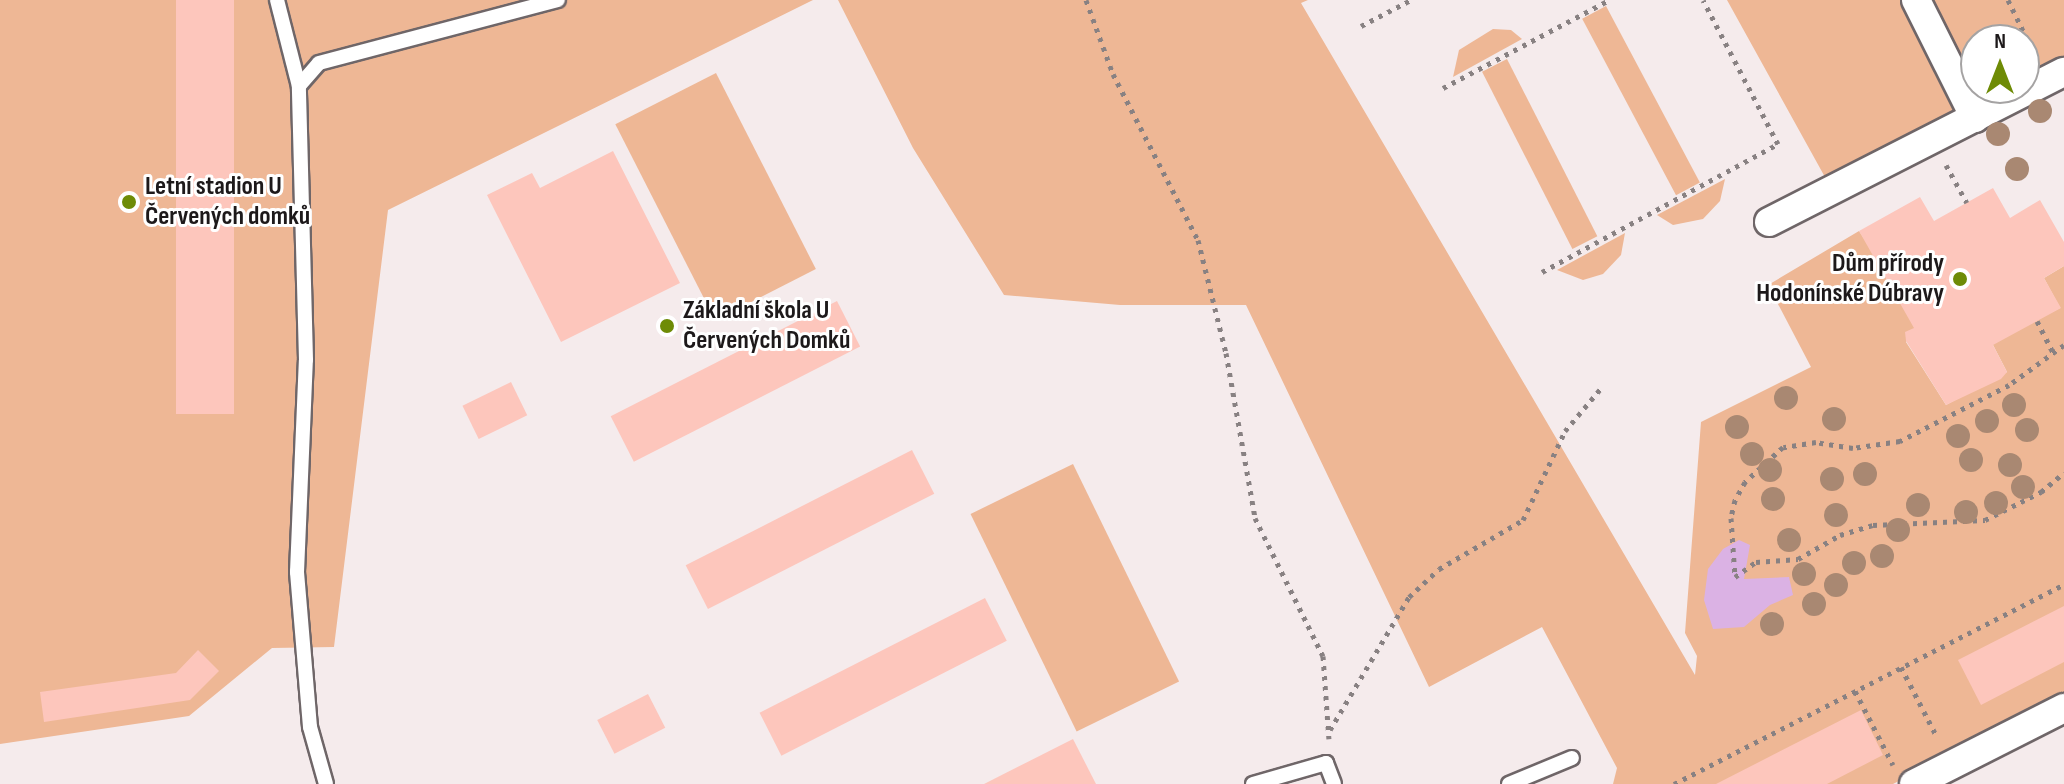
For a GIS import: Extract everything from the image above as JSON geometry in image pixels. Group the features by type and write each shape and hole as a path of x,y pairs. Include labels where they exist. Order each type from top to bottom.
{"street":[{"path":"1916,0 1975,118"},
{"path":"1769,222 2056,76"},
{"path":"1905,777 1951,765 2064,708"}],"lane":[{"path":"277,0 299,86 306,360 297,572 310,727 326,784"},
{"path":"299,86 319,63 558,0"},
{"path":"1509,784 1572,758"},
{"path":"1253,784 1326,763 1334,784"}],"path":[{"path":"1086,0 1113,74 1198,240 1226,353 1255,518 1323,656 1329,731 1326,763"},
{"path":"1361,26 1411,0"},
{"path":"1443,88 1609,0"},
{"path":"1542,272 1778,144 1703,0"},
{"path":"2008,0 2056,76"},
{"path":"1931,140 1967,203"},
{"path":"2037,321 2055,356"},
{"path":"2064,345 2055,356 1900,441 1853,448 1816,442 1783,447 1740,491 1731,518 1735,577 1756,562 1798,559 1840,535 1873,525 1985,520 2041,492 2064,473"},
{"path":"1329,731 1409,597 1439,569 1523,520 1565,431 1602,387"},
{"path":"1674,784 2064,584"},
{"path":"1901,667 1951,765"},
{"path":"1855,691 1905,777"}],"shaded area":[{"name":"Letní stadion U Červených domků","path":"0,0 813,0 388,210 334,647 272,648 189,716 0,744"},
{"path":"838,0 1308,0 1301,3 1695,675 1697,656 1685,633 1701,422 1811,367 1768,285 1859,231 1922,324 1906,342 1946,405 2007,372 1992,343 2060,308 2044,278 2064,266 2064,696 1893,784 1613,784 1617,768 1542,627 1429,687 1246,305 1120,305 1004,295 913,148"},
{"path":"1727,0 2064,0 2064,85 2040,97 2040,24 1960,24 1960,104 2025,104 1836,197"},
{"path":"1606,6 1700,183 1676,195 1582,19"},
{"path":"1493,29 1511,30 1522,39 1453,77 1459,50"},
{"path":"1507,59 1597,236 1572,249 1482,72"},
{"path":"716,73 816,269 715,320 615,124"},
{"path":"1725,179 1720,201 1703,219 1673,225 1657,215"},
{"path":"1625,233 1621,255 1603,274 1583,280 1557,270"},
{"path":"1073,464 1179,682 1077,731 971,514"},
{"path":"1739,540 1750,545 1744,579 1789,577 1793,595 1770,605 1744,627 1713,629 1704,600 1708,569 1723,549"}],"building":[{"path":"176,0 234,0 234,414 176,414"},
{"path":"613,151 680,283 561,342 487,195 532,173 540,188"},
{"path":"1993,188 2010,218 2040,200 2064,242 2064,266 2044,278 2061,308 1993,345 2007,372 2001,379 1946,405 1906,341 1905,332 1914,328 1859,231 1920,197 1934,221"},
{"path":"837,301 860,346 634,462 611,416"},
{"path":"511,382 527,415 479,439 462,406"},
{"path":"912,450 934,494 708,609 686,565"},
{"path":"985,598 1007,641 781,756 760,713"},
{"path":"2064,606 2064,662 1981,705 1958,660"},
{"path":"198,650 219,671 190,700 44,722 40,692 176,673"},
{"path":"648,694 665,728 614,754 597,720"},
{"path":"1861,710 1883,755 1827,784 1716,784"},
{"path":"1073,739 1096,784 984,784"}],"place":[{"name":"Letní stadion U Červených domků","path":"129,202"},
{"name":"Dům přírody Hodonínské Dúbravy","path":"1960,279"},
{"name":"Základní škola U Červených Domků","path":"667,326"}]}
